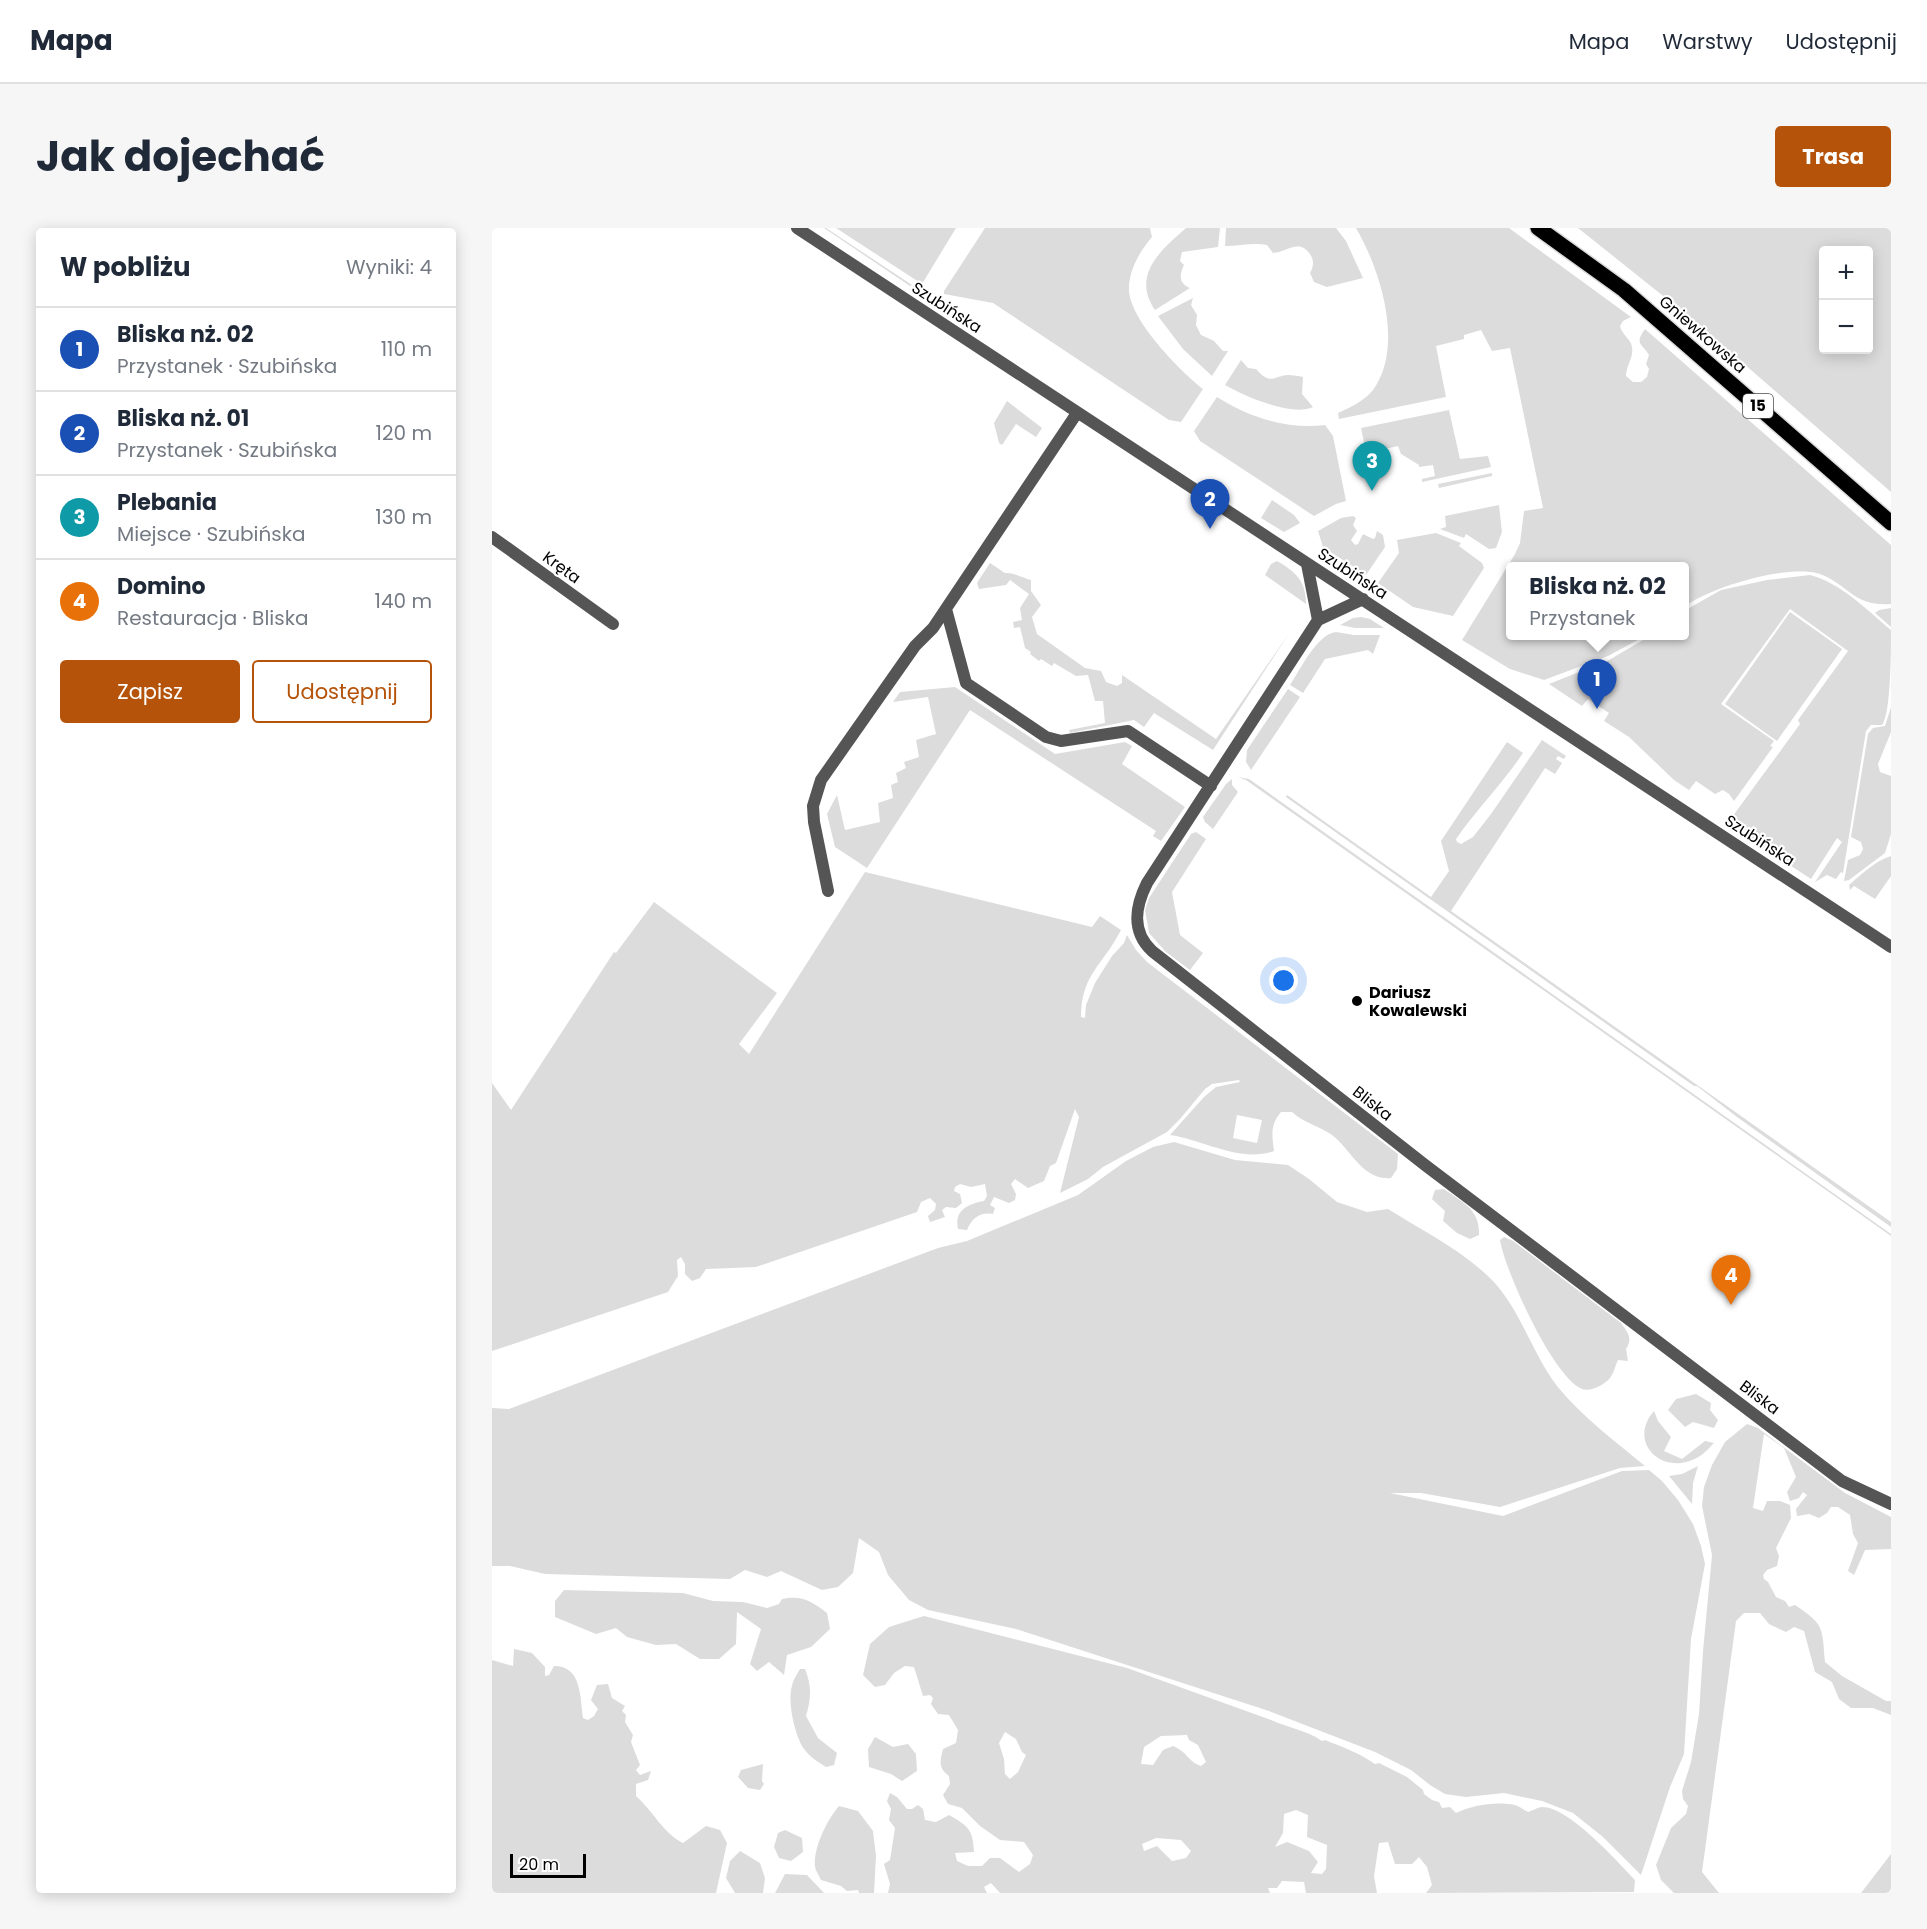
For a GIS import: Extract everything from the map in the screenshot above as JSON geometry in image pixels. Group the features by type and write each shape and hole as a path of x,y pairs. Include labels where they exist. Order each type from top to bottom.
{"main road":[{"name":"Gniewkowska","path":"1538,228 1624,290 1891,523"}],"street":[{"name":"Szubińska","path":"797,228 1891,947"},
{"path":"828,891 814,822 813,806 821,780 915,645 933,628 1077,413"},
{"name":"Kręta","path":"492,537 613,624"},
{"path":"1307,564 1318,620 1363,599"},
{"path":"946,609 966,683 1046,737 1061,741 1128,731 1210,786"},
{"name":"Bliska","path":"1318,620 1141,895 1136,919 1140,936 1147,946 1416,1158 1842,1481 1891,1504"}],"shaded area":[{"path":"824,228 826,228 912,285 910,286"},
{"path":"836,228 956,228 922,284"},
{"path":"985,228 1150,228 1152,237 1143,249 1130,276 1129,291 1138,316 1147,330 1170,358 1203,389 1181,422 1169,420 993,303 944,294"},
{"path":"1186,228 1220,228 1218,247 1182,252 1180,261 1184,265 1181,279 1190,288 1155,310 1148,297 1146,286 1148,274 1159,254"},
{"path":"1226,228 1336,228 1346,241 1363,278 1327,287 1314,282 1310,273 1313,265 1312,259 1305,249 1296,247 1273,253 1267,245 1262,244 1225,246"},
{"path":"1356,228 1509,228 1631,317 1623,321 1620,326 1632,347 1626,376 1633,382 1641,382 1647,377 1649,369 1646,364 1649,355 1640,344 1640,338 1645,329 1891,545 1891,604 1862,600 1825,576 1811,572 1774,574 1753,578 1732,584 1689,604 1689,562 1510,562 1520,543 1524,511 1543,508 1510,348 1492,351 1481,330 1464,335 1464,339 1436,346 1446,397 1339,419 1338,413 1361,401 1373,390 1382,372 1387,352 1386,308 1365,245"},
{"path":"1578,228 1891,228 1891,492 1697,323"},
{"path":"1193,298 1191,305 1197,315 1196,325 1201,335 1214,341 1223,351 1228,351 1212,376 1183,349 1158,316"},
{"path":"1241,360 1248,368 1256,369 1269,379 1288,375 1303,377 1302,394 1313,407 1293,409 1268,404 1225,385"},
{"path":"1217,397 1242,411 1283,424 1325,425 1333,436 1346,501 1314,516 1200,441 1194,431"},
{"path":"1007,401 1042,428 1036,437 1016,424 1002,445 999,443 994,423"},
{"path":"1449,410 1460,459 1488,456 1491,467 1422,482 1422,479 1435,476 1433,465 1419,467 1401,454 1398,446 1385,449 1386,457 1381,458 1378,446 1365,447 1361,428"},
{"path":"1492,473 1492,476 1439,488 1438,484"},
{"path":"1272,500 1294,515 1300,523 1284,532 1261,518"},
{"path":"1499,505 1502,532 1496,548 1489,549 1466,534 1464,538 1440,529 1446,527 1445,516"},
{"path":"1353,516 1356,518 1353,525 1357,531 1351,540 1355,545 1358,544 1363,534 1373,539 1377,531 1383,535 1385,547 1366,575 1323,547 1318,531 1341,518"},
{"path":"1436,533 1461,543 1459,546 1482,563 1484,568 1453,616 1413,607 1378,583 1399,553 1397,540"},
{"path":"1277,561 1299,578 1306,596 1306,604 1265,575 1271,564"},
{"path":"990,563 1005,573 1031,580 1031,591 1041,605 1032,617 1037,634 1085,668 1101,671 1106,682 1117,686 1122,683 1122,675 1216,739 1290,632 1213,750 1154,713 1144,727 1134,720 1070,733 1069,730 1105,723 1103,701 1095,701 1088,675 1076,676 1054,663 1052,666 1041,659 1039,661 1025,648 1020,627 1014,628 1013,622 1022,620 1020,608 1029,594 1010,580 1006,585 979,589 977,583"},
{"path":"1506,569 1506,640 1638,640 1608,656 1544,680 1510,669 1462,640"},
{"path":"1810,575 1821,579 1843,591 1891,630 1890,680 1885,719 1882,725 1871,725 1866,731 1843,873 1841,872 1836,879 1827,875 1815,882 1842,842 1837,838 1811,879 1727,824 1800,724 1798,720 1848,651 1790,609 1721,704 1774,741 1770,746 1773,747 1734,801 1723,790 1715,794 1696,781 1689,790 1674,780 1629,737 1604,721 1609,713 1588,699 1582,706 1549,684 1609,660 1643,640 1689,640 1689,608 1721,590 1767,580"},
{"path":"1891,608 1891,627 1875,613"},
{"path":"1790,612 1842,649 1777,741 1725,704"},
{"path":"1353,618 1370,619 1384,628 1355,628 1340,625"},
{"path":"1336,632 1380,635 1373,654 1368,650 1325,659 1303,693 1290,685 1322,639"},
{"path":"955,687 1055,754 1125,742 1132,746 1122,764 1185,807 1161,841 1153,836 1156,831 970,710 867,868 835,847 827,814 837,795 845,830 880,822 878,803 893,798 891,785 898,782 896,773 906,768 904,762 919,757 916,740 936,734 928,697 893,702 900,692"},
{"path":"1288,689 1300,697 1251,770 1246,762 1247,750"},
{"path":"1891,707 1891,732 1878,764 1880,772 1891,776 1891,834 1885,853 1849,880 1844,881 1848,860 1860,855 1863,849 1861,842 1851,837 1868,734 1873,728 1885,726"},
{"path":"1542,740 1566,756 1564,759 1558,756 1556,759 1562,763 1555,774 1545,768 1451,911 1891,1222 1891,1227 1697,1086 1286,797 1287,795 1431,897 1449,871 1441,841 1507,742 1523,753 1456,839 1461,844 1473,837 1491,814"},
{"path":"1238,777 1249,779 1891,1236 1246,780"},
{"path":"1232,779 1232,785 1238,792 1213,829 1203,817"},
{"path":"1196,832 1206,839 1172,892 1180,935 1203,953 1190,970 1166,952 1149,933 1145,910 1149,898 1191,834"},
{"path":"1891,856 1891,876 1875,899 1854,886 1850,890 1849,885 1864,872"},
{"path":"865,872 1092,927 1100,916 1121,930 1089,980 1082,1002 1081,1017 1085,1018 1086,1005 1095,983 1112,956 1124,943 1127,935 1147,962 1398,1154 1397,1169 1391,1178 1372,1174 1364,1169 1329,1133 1292,1112 1281,1112 1277,1117 1273,1130 1274,1151 1261,1154 1235,1153 1170,1135 1216,1087 1240,1082 1239,1080 1212,1084 1167,1132 1060,1193 1079,1117 1075,1109 1056,1163 1050,1166 1044,1181 1028,1188 1015,1179 1011,1184 1016,1194 1015,1200 1009,1203 994,1197 990,1205 995,1208 993,1214 977,1217 967,1230 958,1229 958,1217 968,1206 984,1201 987,1196 985,1184 971,1187 960,1184 955,1187 954,1191 960,1194 962,1203 956,1208 946,1207 942,1210 945,1217 930,1222 928,1216 935,1210 936,1204 930,1198 921,1202 917,1212 756,1267 706,1269 700,1278 692,1281 685,1274 685,1264 681,1257 677,1260 678,1276 668,1292 492,1351 492,1083 511,1110 614,952 616,953 654,902 777,993 739,1044 749,1054","holes":["1237,1115 1262,1120 1257,1143 1233,1138"]},
{"path":"1174,1142 1235,1160 1288,1165 1337,1202 1367,1212 1388,1209 1456,1251 1482,1270 1503,1293 1557,1386 1599,1428 1645,1466 1620,1468 1500,1507 1421,1493 1390,1493 1503,1516 1622,1471 1649,1470 1678,1500 1693,1524 1705,1564 1691,1639 1684,1754 1670,1787 1641,1875 1603,1837 1573,1813 1542,1801 1504,1793 1466,1797 1445,1794 1411,1770 1375,1752 1269,1711 1016,1629 928,1610 909,1600 888,1575 879,1552 859,1538 853,1573 838,1587 822,1590 781,1571 767,1577 745,1570 730,1579 545,1574 510,1566 492,1566 492,1408 509,1409 938,1248 967,1241 1078,1195 1126,1161 1153,1147"},
{"path":"1444,1189 1469,1207 1477,1219 1479,1235 1470,1239 1457,1233 1443,1221 1445,1211 1432,1199 1435,1190"},
{"path":"1504,1237 1513,1241 1621,1323 1626,1330 1629,1336 1626,1349 1628,1361 1618,1360 1611,1376 1604,1383 1593,1389 1582,1389 1570,1380 1558,1365 1520,1298 1500,1240"},
{"path":"1696,1394 1711,1403 1710,1410 1718,1420 1714,1428 1693,1422 1685,1427 1668,1410 1676,1399"},
{"path":"1654,1411 1658,1421 1671,1437 1664,1451 1682,1459 1705,1441 1714,1443 1702,1455 1687,1462 1674,1463 1662,1460 1653,1454 1644,1435 1646,1423"},
{"path":"1747,1424 1758,1428 1845,1493 1891,1517 1891,1549 1865,1550 1854,1575 1848,1571 1858,1543 1853,1534 1850,1515 1838,1507 1831,1507 1819,1518 1809,1514 1797,1516 1796,1509 1807,1495 1803,1492 1799,1498 1790,1501 1787,1492 1796,1477 1784,1448 1764,1434 1753,1508 1763,1511 1767,1501 1780,1501 1790,1505 1791,1518 1776,1548 1779,1556 1777,1566 1767,1570 1763,1575 1764,1579 1776,1597 1785,1601 1789,1607 1795,1605 1817,1623 1822,1634 1825,1662 1842,1676 1886,1701 1891,1701 1891,1715 1873,1708 1851,1708 1839,1699 1832,1682 1815,1672 1804,1631 1794,1627 1786,1632 1769,1624 1760,1613 1744,1613 1736,1621 1702,1872 1719,1893 1674,1893 1661,1880 1656,1865 1671,1828 1686,1814 1688,1806 1683,1799 1682,1791 1691,1762 1699,1714 1712,1555 1702,1506 1704,1487 1712,1465 1725,1442"},
{"path":"1698,1466 1693,1483 1692,1504 1669,1476 1682,1474"},
{"path":"564,1590 683,1593 713,1601 743,1602 767,1608 779,1604 782,1599 801,1599 811,1602 827,1613 830,1629 811,1647 787,1655 784,1675 769,1662 757,1671 750,1664 761,1629 737,1612 736,1644 719,1659 700,1659 676,1644 656,1645 627,1637 616,1628 596,1634 555,1617 555,1601"},
{"path":"924,1616 1127,1668 1352,1751 1375,1764 1379,1763 1407,1777 1423,1790 1424,1794 1439,1802 1442,1808 1450,1807 1456,1813 1485,1804 1515,1805 1528,1812 1542,1807 1553,1809 1579,1825 1617,1861 1635,1880 1634,1892 1426,1893 1432,1885 1427,1867 1419,1857 1412,1864 1395,1864 1388,1842 1379,1843 1374,1876 1377,1893 1306,1893 1304,1882 1282,1881 1277,1888 1268,1888 1270,1893 1000,1893 991,1883 984,1887 987,1893 888,1893 890,1884 884,1864 890,1860 895,1828 889,1820 891,1809 887,1801 890,1793 897,1797 907,1809 918,1805 923,1809 925,1820 936,1822 949,1815 965,1825 971,1833 974,1852 955,1853 957,1861 968,1866 982,1866 990,1858 1000,1858 1019,1872 1030,1864 1033,1855 1024,1842 1000,1840 980,1826 962,1808 948,1804 943,1795 950,1784 949,1776 941,1767 941,1757 943,1749 956,1743 958,1730 949,1715 938,1714 931,1704 933,1698 930,1695 923,1696 914,1667 905,1666 894,1673 885,1685 875,1687 863,1675 870,1644 889,1627","holes":["1005,1732 1016,1739 1022,1752 1026,1755 1018,1772 1010,1779 1005,1774 1004,1759 999,1743","1187,1735 1189,1740 1198,1745 1206,1762 1201,1766 1196,1764 1173,1746 1163,1750 1153,1765 1141,1764 1144,1747 1161,1736","1296,1810 1308,1815 1307,1837 1327,1845 1326,1869 1322,1874 1311,1873 1318,1862 1309,1851 1287,1842 1275,1847 1283,1833 1284,1814","1156,1838 1181,1840 1191,1851 1186,1858 1172,1861 1157,1846 1144,1851 1142,1844"]},
{"path":"514,1649 532,1653 545,1667 545,1676 549,1675 554,1666 570,1671 578,1684 583,1718 588,1720 598,1709 591,1700 597,1685 608,1684 612,1698 625,1706 622,1711 626,1715 625,1722 633,1735 631,1742 640,1765 636,1770 640,1775 651,1771 648,1780 636,1784 636,1796 670,1834 683,1843 706,1826 720,1830 727,1843 716,1893 492,1893 492,1660 513,1666"},
{"path":"800,1669 805,1669 810,1687 806,1716 818,1738 837,1753 834,1765 826,1767 814,1759 804,1749 798,1736 790,1700 793,1682"},
{"path":"875,1737 893,1747 908,1744 916,1754 917,1771 902,1781 891,1774 869,1767 868,1749"},
{"path":"763,1764 762,1781 764,1784 760,1790 748,1788 738,1777 741,1770"},
{"path":"839,1806 858,1811 873,1831 876,1856 874,1893 859,1893 858,1890 847,1891 841,1886 821,1880 816,1870 816,1851 826,1826"},
{"path":"785,1830 802,1838 803,1852 791,1861 779,1858 774,1847 778,1833"},
{"path":"740,1851 760,1863 765,1878 763,1893 735,1893 726,1878 730,1861"},
{"path":"1891,1854 1891,1893 1861,1893"},
{"path":"785,1874 807,1875 824,1893 775,1893"}],"place":[{"name":"Plebania","path":"1372,491"},
{"name":"Bliska nż. 01","path":"1210,529"},
{"name":"Bliska nż. 02","path":"1597,709"},
{"name":"Dariusz Kowalewski","path":"1357,1001"},
{"name":"Domino","path":"1731,1305"}]}
